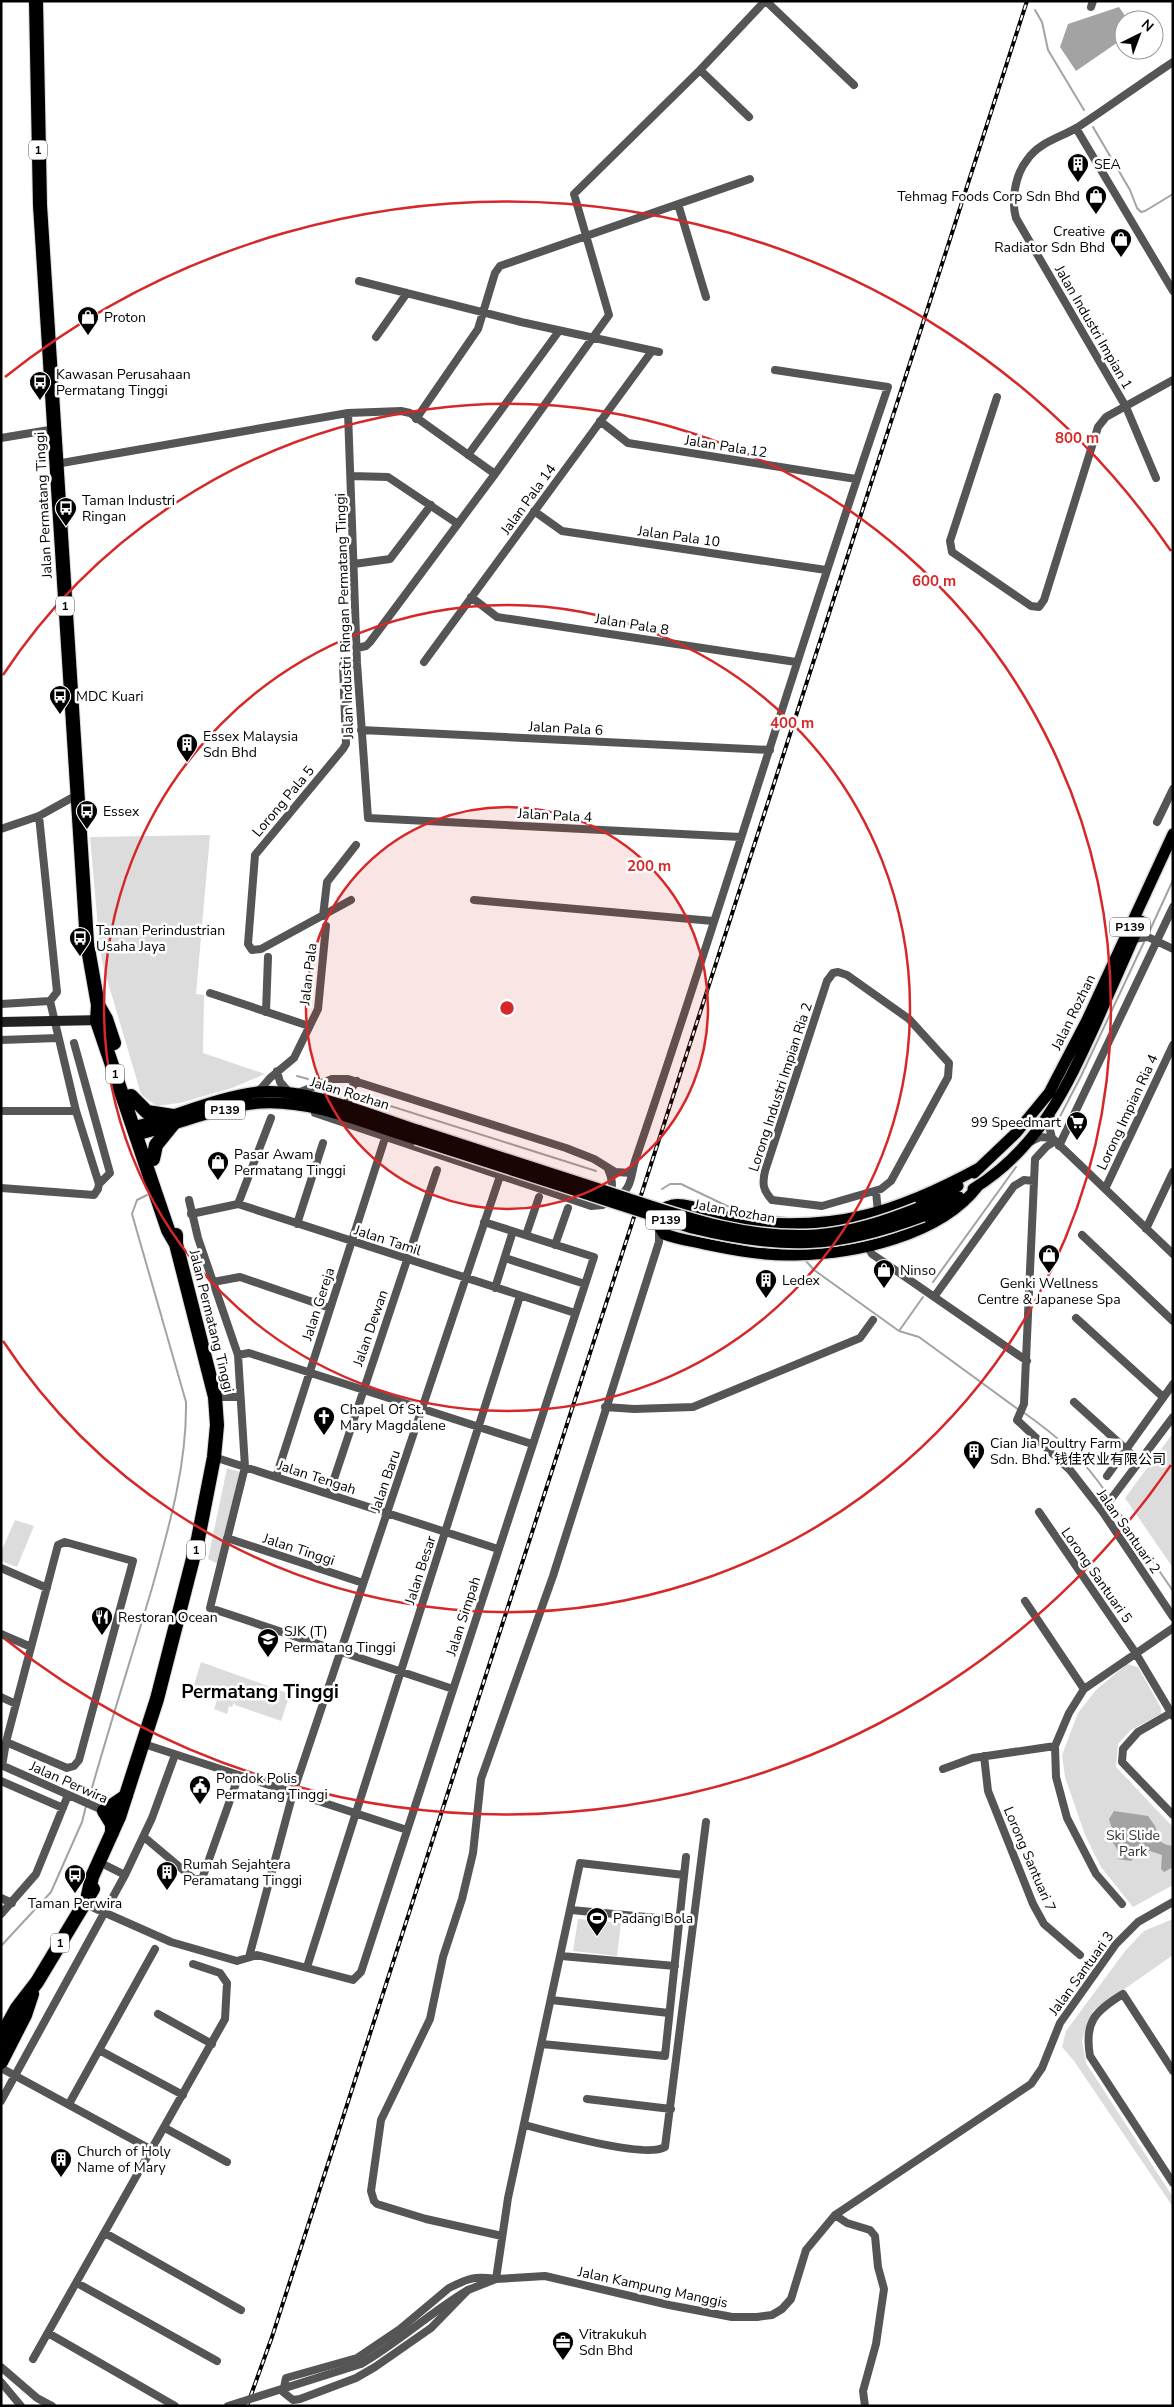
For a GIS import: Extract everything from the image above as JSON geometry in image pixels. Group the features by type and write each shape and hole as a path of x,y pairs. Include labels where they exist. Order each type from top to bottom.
{"highway":[{"name":"Jalan Permatang Tinggi","path":"36,1 40,205 87,943 102,1020 139,1130 168,1230 176,1244"},
{"name":"Jalan Permatang Tinggi","path":"86,1899 92,1877 112,1834 123,1818 126,1796 157,1699 198,1540 214,1457 217,1425 216,1397 176,1244 176,1229 153,1159 139,1130 131,1096 102,1020"},
{"path":"131,1096 147,1112 173,1120 156,1145 153,1159"},
{"name":"Jalan Permatang Tinggi","path":"1,2037 17,2008 37,1982 86,1899 98,1884 107,1866 150,1746 159,1712 157,1699"},
{"path":"112,1834 112,1824 100,1809 126,1796"},
{"name":"Jalan Permatang Tinggi","path":"1,2062 25,2015 37,1982"}],"main road":[{"name":"Jalan Rozhan","path":"921,1212 965,1182 980,1168 1016,1133 1048,1093 1087,1020 1173,834"},
{"name":"Jalan Rozhan","path":"139,1130 173,1120 238,1096 258,1092 293,1092 348,1108 418,1135 692,1228 738,1239 787,1244 836,1241 868,1235 978,1186 1029,1142 1050,1114 1069,1081 1173,852"},
{"name":"Jalan Rozhan","path":"173,1120 262,1103 285,1103 306,1106 418,1135"},
{"path":"978,1186 959,1206 935,1221 888,1241 839,1252 795,1256 763,1254 671,1237 664,1234 659,1228 658,1221 662,1211 672,1205 679,1204 735,1220 792,1225 834,1222 878,1213 912,1201 980,1168"}],"street":[{"path":"357,648 366,646 370,642 495,474 609,315 574,194 700,70 765,1 854,85"},
{"name":"Jalan Industri Impian 1","path":"1156,478 1126,406 1022,229 1013,207 1013,198 1025,161 1042,144 1076,128 1173,62"},
{"path":"700,70 749,117"},
{"path":"1076,128 1173,291"},
{"path":"416,418 478,329 495,273 500,266 750,179"},
{"path":"678,204 706,297"},
{"path":"359,281 484,313 593,338"},
{"path":"376,337 407,293"},
{"path":"468,455 559,331"},
{"name":"Jalan Pala 14","path":"424,662 600,421 655,351 593,338"},
{"path":"285,1103 591,1206 603,1205 608,1200 623,1195 627,1191 770,750 796,662 888,387 775,370"},
{"path":"997,397 950,542 952,552 1031,606 1039,607 1044,600 1098,427 1106,417 1173,380"},
{"path":"56,464 348,413 405,411 495,474"},
{"name":"Jalan Industri Ringan Permatang Tinggi","path":"348,413 357,663 368,818"},
{"name":"Jalan Pala 12","path":"600,421 628,443 856,479"},
{"path":"1,438 55,429"},
{"path":"351,476 388,477 432,504 458,524"},
{"path":"354,564 390,559 432,504"},
{"name":"Jalan Pala 10","path":"534,511 562,531 826,570"},
{"name":"Jalan Pala 8","path":"471,597 497,617 796,662"},
{"name":"Lorong Pala 5","path":"351,900 261,949 252,950 248,944 255,855 344,749 346,744 343,665 357,663"},
{"name":"Jalan Pala 6","path":"361,730 770,750"},
{"path":"1157,822 1173,789"},
{"path":"1,829 38,816 77,795"},
{"path":"1,1004 50,1001 57,992 38,816"},
{"name":"Jalan Pala 4","path":"368,818 741,837"},
{"path":"323,916 327,882 356,845"},
{"path":"474,900 713,921"},
{"path":"1027,1361 1035,1159 1046,1147 1055,1142 1108,1045 1173,907"},
{"path":"1140,922 1148,938"},
{"name":"Jalan Pala","path":"258,1092 277,1071 294,1058 318,1009 326,926"},
{"path":"1133,939 1148,938 1173,949"},
{"path":"266,1012 268,957"},
{"name":"Lorong Industri Impian Ria 2","path":"838,972 847,974 909,1019 949,1063 948,1077 891,1181 876,1190 822,1206 810,1206 772,1200 762,1183 827,981 833,973 838,972"},
{"path":"210,993 309,1026"},
{"path":"50,1001 76,1111 98,1187"},
{"path":"1,1022 102,1020"},
{"path":"1,1040 58,1038"},
{"path":"1,1188 94,1194 110,1173 80,1072 74,1043"},
{"name":"Lorong Impian Ria 4","path":"1105,1189 1173,1045"},
{"path":"277,1071 282,1086 293,1092 332,1079 341,1078 356,1081 566,1148 594,1159 608,1169 620,1174 632,1173"},
{"path":"67,1075 80,1072"},
{"path":"348,1108 347,1094 356,1081"},
{"path":"1,1111 76,1111"},
{"path":"1050,1114 1049,1126 1055,1142"},
{"path":"191,1214 238,1204 271,1118"},
{"path":"1029,1142 1040,1137 1055,1142 1173,1254"},
{"name":"Jalan Gereja","path":"276,1477 385,1138"},
{"path":"297,1224 323,1143"},
{"path":"608,1169 612,1182 608,1200"},
{"name":"Jalan Dewan","path":"329,1494 362,1390 437,1170"},
{"path":"1146,1229 1173,1172"},
{"path":"612,1182 632,1173"},
{"name":"Jalan Baru","path":"293,1793 500,1176"},
{"path":"934,1297 1014,1186 1024,1180 1034,1181"},
{"path":"876,1190 878,1213"},
{"path":"526,1235 539,1197"},
{"path":"189,1200 191,1214 238,1355 245,1467 210,1608 453,1689"},
{"name":"Jalan Tamil","path":"238,1204 576,1313"},
{"path":"484,1222 555,1245 568,1208"},
{"path":"502,2236 426,2219 377,2204 371,2191 381,2120 430,2019 443,1957 462,1899 473,1853 482,1779 552,1576 659,1242 659,1228"},
{"path":"495,1288 513,1231"},
{"path":"1082,1235 1173,1321"},
{"name":"Jalan Simpah","path":"307,1967 353,1980 361,1972 594,1257 555,1245"},
{"path":"866,1246 872,1254 1027,1361"},
{"path":"505,1258 585,1284"},
{"path":"213,1282 240,1277 330,1308"},
{"name":"Jalan Besar","path":"307,1967 520,1296"},
{"path":"1076,1318 1163,1397"},
{"path":"606,1406 634,1409 693,1407 860,1338 873,1320"},
{"path":"238,1355 249,1353 532,1444"},
{"name":"Jalan Santuari 2","path":"1027,1361 1024,1404 1019,1417 1070,1470 1102,1512 1170,1614"},
{"path":"1107,1476 1173,1384"},
{"path":"216,1397 240,1397"},
{"path":"1074,1402 1140,1461"},
{"path":"1102,1512 1173,1417"},
{"name":"Jalan Tengah","path":"214,1457 498,1549"},
{"name":"Lorong Santuari 5","path":"1039,1512 1136,1652 1172,1715"},
{"name":"Jalan Tinggi","path":"227,1538 363,1583"},
{"path":"1,1766 6,1742 58,1545 65,1542 133,1560 79,1760 74,1766 67,1768 6,1742"},
{"path":"1,1568 47,1588"},
{"path":"1025,1601 1084,1689"},
{"path":"1122,1904 1096,1874 1068,1818 1056,1777 1055,1746 1069,1713 1084,1689 1136,1652 1171,1631 1170,1614"},
{"path":"1,1634 31,1647"},
{"path":"1,1698 16,1704"},
{"path":"1172,1715 1138,1732 1123,1749 1122,1762 1173,1816"},
{"path":"150,1746 407,1830"},
{"path":"943,1769 961,1761 984,1756 1055,1746"},
{"path":"1,2101 125,1875 144,1837 176,1754"},
{"name":"Lorong Santuari 7","path":"984,1756 988,1791 1033,1904 1044,1924 1080,1956"},
{"name":"Jalan Perwira","path":"1,1766 123,1818"},
{"path":"144,1837 194,1879 202,1879 239,1775"},
{"path":"1,1780 63,1808"},
{"path":"249,1957 293,1793"},
{"path":"1,1914 36,1874 68,1795"},
{"path":"525,2125 616,2146 659,2151 665,2147 706,1822"},
{"path":"542,2044 665,2056 686,1857"},
{"path":"468,2290 451,2310 431,2328 356,2378 292,2403 283,2392 286,2378 357,2358 400,2330 449,2288 477,2276 496,2279 502,2236 580,1863 684,1875"},
{"path":"107,1866 125,1875"},
{"path":"1,1898 12,1903"},
{"path":"86,1899 105,1913 171,1942 237,1961 258,1955 307,1967"},
{"name":"Jalan Santuari 3","path":"1048,2052 1060,2023 1116,1944 1138,1922 1173,1902"},
{"path":"571,1910 679,1920"},
{"path":"68,2104 155,1949"},
{"path":"560,1956 674,1966"},
{"path":"34,2359 225,2019 227,1983 220,1973 193,1964"},
{"path":"1173,2071 1123,1994 1106,2005 1092,2020 1087,2039 1090,2056 1173,2183"},
{"path":"551,2000 669,2013"},
{"path":"158,2014 212,2044"},
{"path":"99,2050 183,2096"},
{"name":"Jalan Kampung Manggis","path":"228,2406 361,2364 379,2354 445,2304 468,2290 496,2279 546,2276 669,2305 732,2317 772,2315 782,2309 791,2299 806,2250 835,2216 1031,2084 1042,2068 1048,2052"},
{"path":"1,2068 152,2150"},
{"path":"587,2099 671,2109"},
{"path":"165,2128 227,2162"},
{"path":"835,2216 847,2223 870,2230 875,2236 878,2267 884,2289 876,2344 862,2391 865,2406"},
{"path":"105,2233 241,2310"},
{"path":"77,2283 216,2361"},
{"path":"48,2333 175,2406"},
{"path":"1,2367 37,2398 52,2406"},
{"path":"1,2382 21,2406"}],"green space":[{"path":"210,835 196,994 204,995 203,1053 265,1074 232,1088 180,1103 156,1106 141,1094 104,969 100,950 90,837"},
{"path":"1173,1433 1173,1568 1125,1498"},
{"path":"227,1468 240,1472 218,1564 208,1559"},
{"path":"15,1520 34,1526 17,1567 1,1561 1,1552"},
{"path":"201,1662 290,1694 281,1721 235,1705 234,1703 232,1707 229,1706 227,1714 214,1709 218,1697 196,1689 194,1685"},
{"name":"Ski Slide Park","path":"1127,1664 1138,1667 1161,1708 1161,1714 1131,1730 1118,1744 1116,1767 1173,1827 1173,1885 1133,1907 1101,1867 1085,1835 1065,1777 1062,1755 1078,1713 1096,1690"},
{"name":"Padang Bola","path":"578,1919 621,1923 617,1956 573,1951"},
{"path":"1173,1919 1173,1955 1093,2011 1082,2040 1086,2063 1173,2197 1173,2207 1074,2061 1062,2047 1066,2031 1125,1951 1144,1931"}],"shaded area":[{"path":"1119,7 1121,10 1114,10 1114,45 1076,71 1060,47 1068,24"},
{"path":"1114,1811 1148,1816 1162,1842 1173,1846 1173,1867 1164,1872 1161,1869 1162,1855 1150,1851 1141,1851 1131,1861 1118,1859 1118,1851 1112,1841 1114,1835 1109,1819"}],"waterway":[{"path":"1035,10 1042,22 1048,50 1084,110"},
{"path":"1093,127 1130,190 1137,208 1141,212 1173,194"},
{"path":"1150,930 1173,880"},
{"path":"1054,1128 1081,1076 1144,942"},
{"path":"297,1076 308,1079"},
{"path":"362,1097 596,1171"},
{"path":"933,1282 1016,1167"},
{"path":"662,1189 670,1184 681,1184 727,1206 754,1214 787,1218"},
{"path":"88,1802 165,1542 176,1496 184,1449 186,1402 132,1214 137,1200 149,1194"},
{"path":"806,1261 814,1270 899,1331 919,1337 1019,1410"},
{"path":"899,1331 923,1297"},
{"path":"1023,1412 1069,1449 1089,1470 1107,1494"},
{"path":"1117,1509 1173,1591"},
{"path":"1,1946 51,1892 82,1822 86,1806"}],"railway":[{"path":"247,2406 272,2337 1027,1"}],"place":[{"name":"SEA","path":"1078,183"},
{"name":"Tehmag Foods Corp Sdn Bhd","path":"1096,215"},
{"name":"Creative Radiator Sdn Bhd","path":"1121,258"},
{"name":"Proton","path":"88,336"},
{"name":"Kawasan Perusahaan Permatang Tinggi","path":"40,401"},
{"name":"Taman Industri Ringan","path":"66,527"},
{"name":"MDC Kuari","path":"60,715"},
{"name":"Essex Malaysia Sdn Bhd","path":"187,763"},
{"name":"Essex","path":"87,830"},
{"name":"Taman Perindustrian Usaha Jaya","path":"80,957"},
{"name":"99 Speedmart","path":"1077,1141"},
{"name":"Pasar Awam Permatang Tinggi","path":"218,1181"},
{"name":"Genki Wellness Centre & Japanese Spa","path":"1049,1274"},
{"name":"Ninso","path":"884,1289"},
{"name":"Ledex","path":"766,1299"},
{"name":"Chapel Of St. Mary Magdalene","path":"324,1436"},
{"name":"Cian Jia Poultry Farm Sdn. Bhd. 钱佳农业有限公司","path":"974,1470"},
{"name":"Restoran Ocean","path":"102,1636"},
{"name":"SJK (T) Permatang Tinggi","path":"268,1658"},
{"name":"Pondok Polis Permatang Tinggi","path":"200,1805"},
{"name":"Rumah Sejahtera Peramatang Tinggi","path":"167,1891"},
{"name":"Taman Perwira","path":"75,1894"},
{"name":"Padang Bola","path":"597,1937"},
{"name":"Church of Holy Name of Mary","path":"61,2178"},
{"name":"Vitrakukuh Sdn Bhd","path":"563,2361"}],"district":[{"name":"Permatang Tinggi","path":"260,1691"}]}
